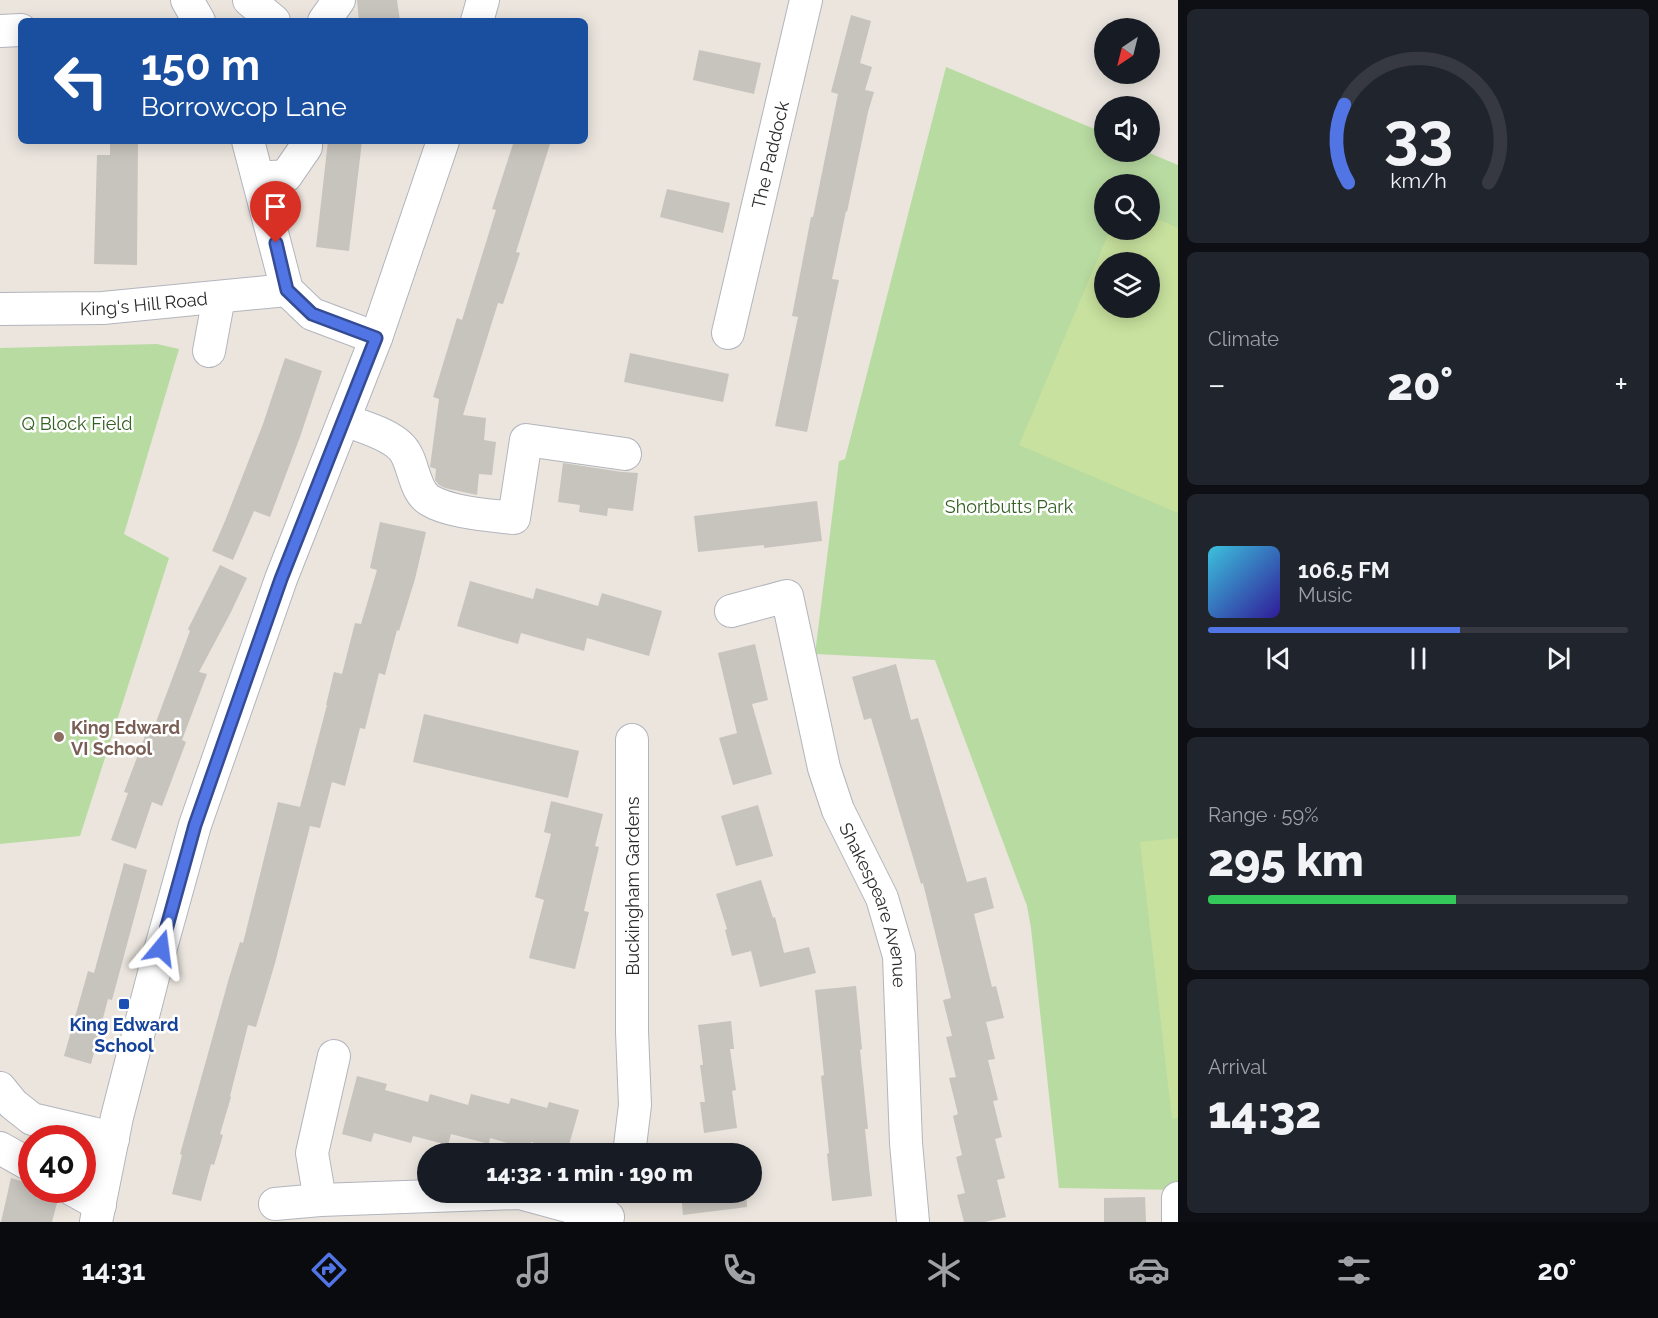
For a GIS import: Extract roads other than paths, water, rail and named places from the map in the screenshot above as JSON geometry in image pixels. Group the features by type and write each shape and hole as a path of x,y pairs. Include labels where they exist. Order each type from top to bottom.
{"street":[{"path":"187,0 197,18"},
{"path":"249,0 270,18"},
{"path":"326,18 339,0"},
{"path":"478,18 483,0"},
{"name":"The Paddock","path":"724,316 806,0"},
{"path":"0,31 18,30"},
{"path":"249,144 287,290 312,314 376,338"},
{"path":"258,178 286,176 306,144"},
{"path":"98,1213 117,1117 195,825 281,579 376,338 442,144"},
{"name":"King's Hill Road","path":"0,309 103,308 287,290"},
{"path":"209,351 219,297"},
{"path":"344,420 386,436 402,448 416,481 427,499 445,508 504,517 514,518 526,440 625,454"},
{"name":"Shakespeare Avenue","path":"731,611 800,594 824,768 838,810 882,898 899,956 906,1143 913,1222"},
{"name":"Buckingham Gardens","path":"632,740 632,1032 645,1105 633,1143"},
{"path":"320,1200 312,1153 334,1056"},
{"path":"0,1088 13,1104 32,1119 113,1139"},
{"path":"0,1148 18,1158"},
{"path":"275,1204 320,1200 520,1193 611,1210"},
{"path":"1178,1198 1178,1222"}],"place":[{"name":"King Edward VI School","path":"59,737"},
{"name":"King Edward School","path":"124,1004"}],"park label":[{"name":"Q Block Field","path":"77,423"},
{"name":"Shortbutts Park","path":"1009,506"}]}
